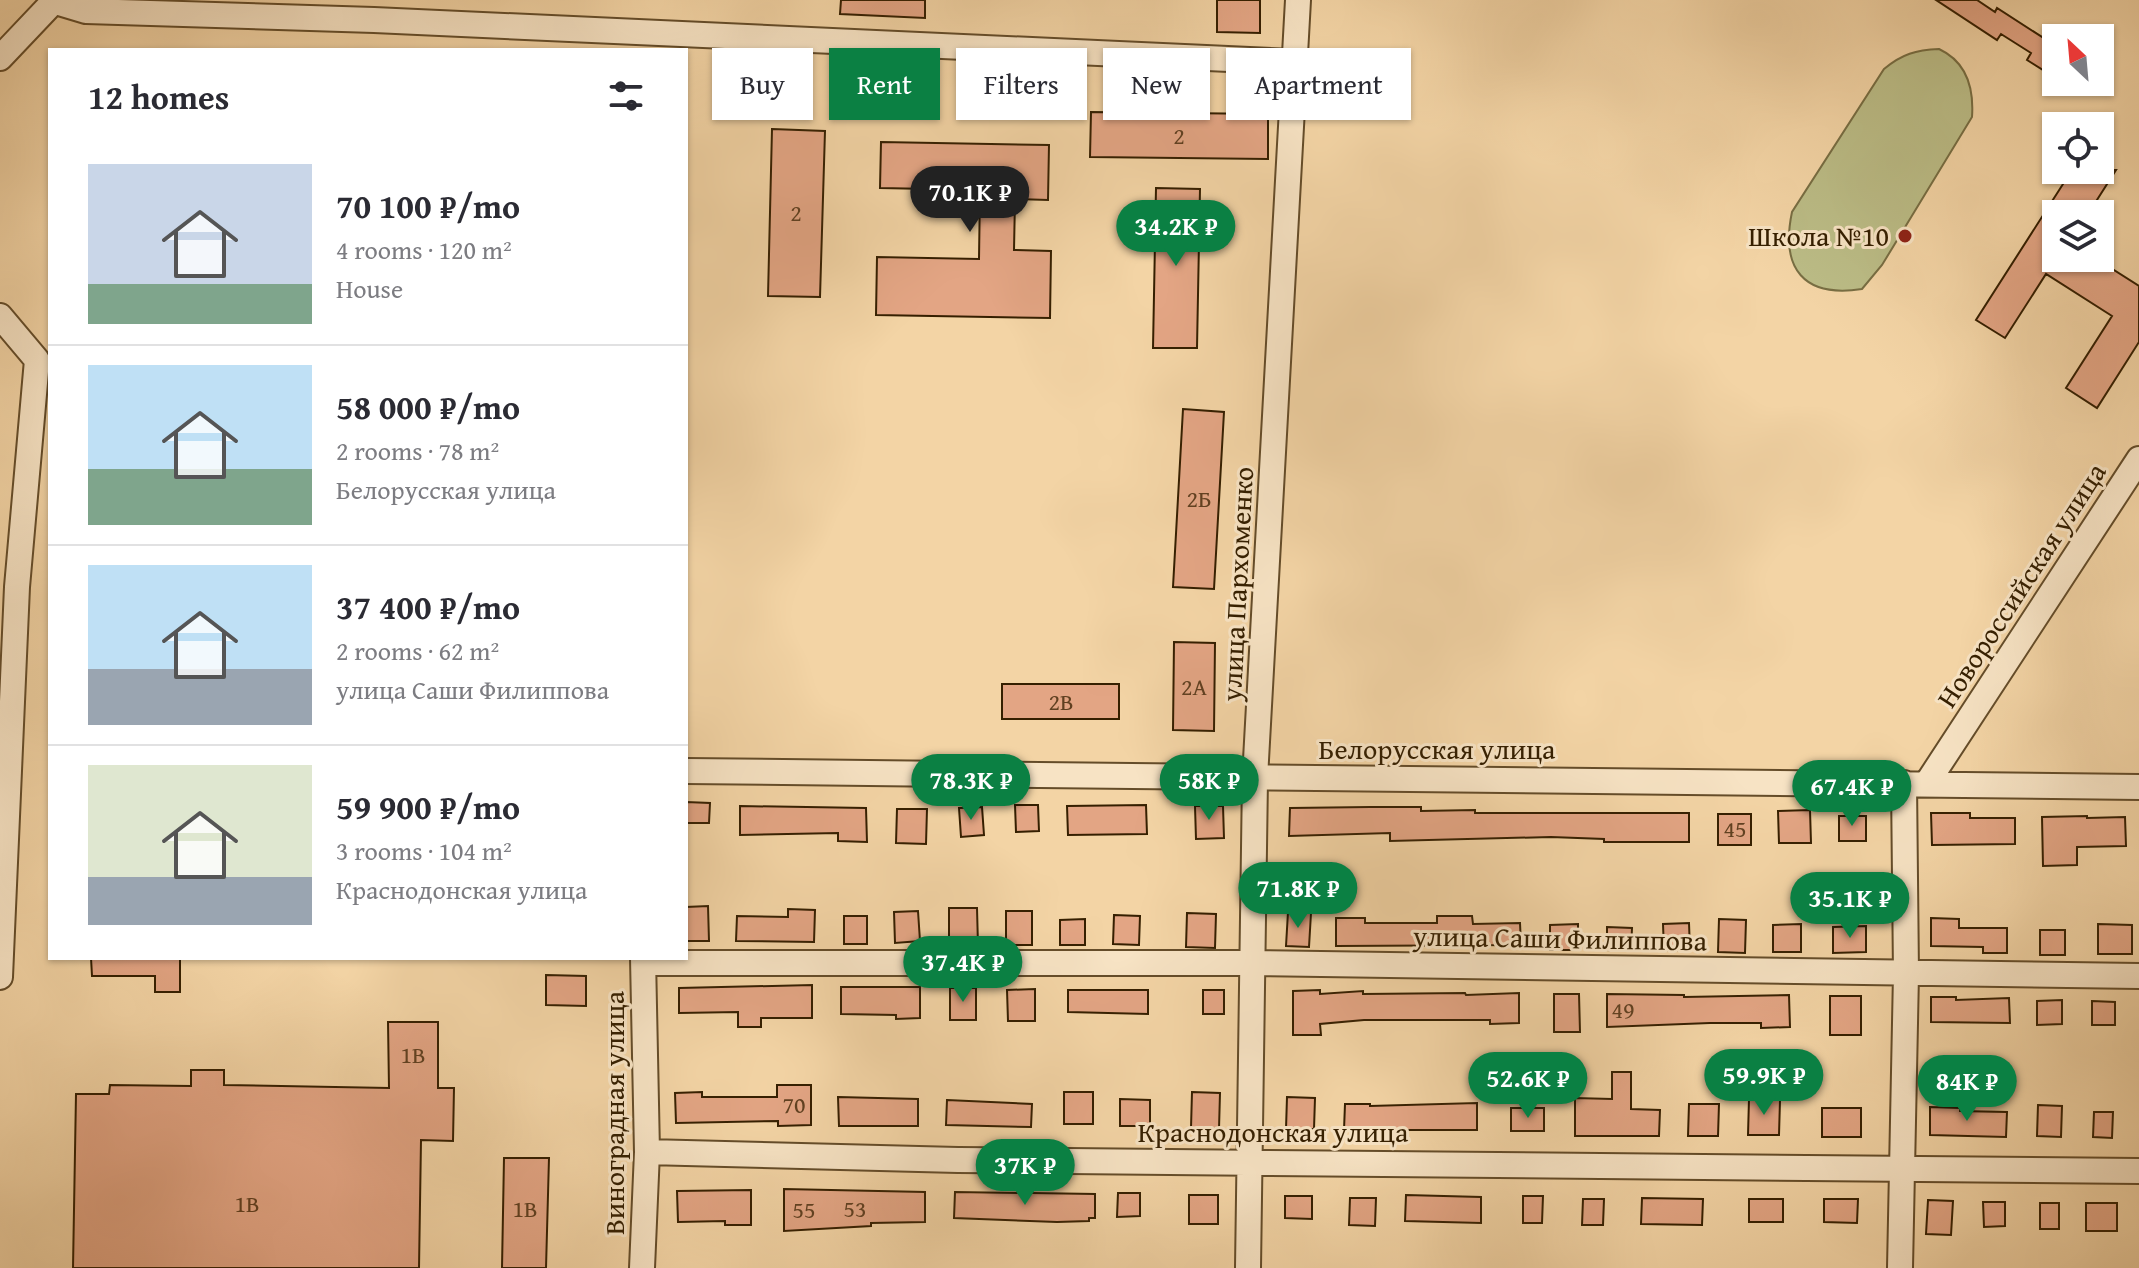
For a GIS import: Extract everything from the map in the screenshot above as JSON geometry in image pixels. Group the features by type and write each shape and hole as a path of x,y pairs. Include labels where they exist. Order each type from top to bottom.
{"street":[{"name":"улица Пархоменко","path":"1294,48 1298,0"},
{"path":"0,58 56,1 86,11 374,20 1226,59"},
{"name":"улица Пархоменко","path":"1248,1268 1255,778 1279,384 1290,120"},
{"path":"0,316 43,360 17,587 0,977"},
{"name":"Новороссийская улица","path":"1915,783 2139,459"},
{"name":"Белорусская улица","path":"688,771 2139,787"},
{"path":"1900,1268 1906,974 1915,783"},
{"name":"улица Саши Филиппова","path":"644,960 1252,963 2139,976"},
{"name":"Виноградная улица","path":"642,1268 647,1152 644,960"},
{"name":"Краснодонская улица","path":"647,1152 958,1160 2139,1171"}],"green space":[{"path":"1939,49 1956,61 1967,77 1972,96 1972,117 1882,265 1862,289 1842,291 1811,284 1794,264 1790,249 1792,212 1884,69 1910,54"}],"building":[{"path":"841,0 925,0 925,18 840,14"},
{"path":"1217,0 1260,0 1260,33 1217,32"},
{"path":"1936,0 1977,0 1995,12 1997,8 2042,37 2042,69 2027,60 2031,53 2001,34 1997,40"},
{"path":"1091,112 1103,112 1103,120 1210,120 1210,113 1226,114 1226,120 1268,120 1268,159 1090,157"},
{"path":"772,129 825,131 820,297 768,296"},
{"path":"881,142 1049,145 1048,200 1015,199 1014,250 1051,251 1050,318 876,315 877,257 979,259 980,190 880,188"},
{"path":"2063,184 2107,184 2097,200 2053,200"},
{"path":"1156,188 1200,189 1197,348 1153,348"},
{"path":"2042,217 2042,272 2114,270 2139,286 2139,342 2097,408 2066,388 2112,316 2046,274 2005,338 1976,320"},
{"path":"1183,409 1224,412 1214,589 1173,587"},
{"path":"1174,642 1215,643 1214,731 1173,730"},
{"path":"1002,684 1119,684 1119,719 1002,719"},
{"path":"688,802 710,803 709,823 688,823"},
{"path":"1015,805 1038,805 1039,831 1016,832"},
{"path":"1146,805 1147,834 1068,835 1067,806"},
{"path":"740,806 866,808 867,842 838,841 838,833 740,835"},
{"path":"1195,806 1223,806 1224,838 1196,839"},
{"path":"982,807 984,835 961,837 959,808"},
{"path":"1421,807 1421,811 1475,810 1475,813 1689,813 1689,842 1604,842 1604,839 1551,837 1390,841 1390,833 1289,836 1290,808"},
{"path":"897,809 927,809 926,844 896,843"},
{"path":"1810,810 1811,843 1779,843 1778,811"},
{"path":"1931,813 1970,813 1970,818 2015,818 2015,844 1932,845"},
{"path":"1718,814 1751,814 1751,845 1718,845"},
{"path":"1839,816 1866,816 1866,841 1839,841"},
{"path":"2042,817 2125,817 2126,846 2077,847 2077,865 2043,866"},
{"path":"708,906 709,941 688,941 688,907"},
{"path":"949,908 977,908 978,946 949,946"},
{"path":"788,909 815,910 814,942 736,941 737,916 788,917"},
{"path":"918,911 920,941 895,943 894,912"},
{"path":"1006,911 1032,911 1032,945 1006,945"},
{"path":"1288,912 1311,913 1309,947 1286,946"},
{"path":"1187,913 1216,914 1215,948 1186,947"},
{"path":"1114,915 1140,916 1139,945 1113,944"},
{"path":"844,916 867,916 867,944 844,944"},
{"path":"1437,916 1472,916 1473,924 1520,923 1521,945 1336,946 1336,918 1365,918 1365,923 1437,923"},
{"path":"1931,918 1959,919 1959,928 2007,928 2007,953 1983,953 1983,947 1931,946"},
{"path":"1085,919 1085,945 1060,945 1060,920"},
{"path":"1719,919 1746,920 1745,953 1718,952"},
{"path":"1689,923 1690,950 1664,951 1663,924"},
{"path":"1578,924 1578,950 1550,950 1550,925"},
{"path":"1801,924 1801,952 1773,952 1773,925"},
{"path":"2098,924 2132,925 2132,954 2098,954"},
{"path":"1866,926 1866,952 1833,953 1833,927"},
{"path":"1607,927 1632,928 1631,951 1607,950"},
{"path":"2040,930 2065,930 2065,955 2040,955"},
{"path":"91,960 180,960 180,992 155,992 155,976 92,976"},
{"path":"546,975 586,976 586,1006 546,1005"},
{"path":"812,985 812,1018 761,1018 761,1027 738,1027 738,1012 679,1013 679,988"},
{"path":"841,987 920,987 920,1018 841,1014"},
{"path":"950,988 976,988 976,1020 950,1020"},
{"path":"1035,989 1035,1021 1008,1021 1007,990"},
{"path":"1068,990 1148,990 1148,1014 1068,1012"},
{"path":"1203,990 1224,990 1224,1014 1203,1014"},
{"path":"1320,990 1320,994 1363,991 1363,994 1519,993 1519,1023 1490,1024 1490,1020 1364,1020 1320,1024 1321,1035 1293,1035 1293,991"},
{"path":"1554,994 1579,994 1580,1032 1554,1032"},
{"path":"1607,994 1684,997 1789,995 1790,1027 1761,1028 1761,1023 1710,1023 1607,1027"},
{"path":"1830,996 1861,996 1861,1035 1830,1035"},
{"path":"1931,997 1956,997 1956,1000 2009,998 2010,1023 1931,1022"},
{"path":"2062,1000 2062,1024 2037,1025 2037,1001"},
{"path":"2092,1001 2115,1002 2115,1025 2092,1025"},
{"path":"388,1022 438,1022 438,1088 454,1088 453,1141 421,1140 419,1268 73,1268 76,1094 109,1094 110,1085 191,1086 191,1070 224,1070 224,1085 389,1088"},
{"path":"1612,1072 1631,1072 1631,1109 1660,1110 1659,1136 1575,1136 1575,1098 1612,1099"},
{"path":"777,1085 811,1085 811,1125 778,1126 778,1121 676,1123 675,1093 702,1092 702,1097 777,1097"},
{"path":"1064,1092 1093,1092 1093,1124 1064,1124"},
{"path":"1192,1092 1220,1093 1219,1129 1191,1128"},
{"path":"838,1097 918,1099 918,1126 839,1126"},
{"path":"1287,1097 1315,1098 1314,1129 1286,1129"},
{"path":"1120,1099 1150,1100 1150,1126 1120,1126"},
{"path":"1749,1099 1780,1100 1779,1135 1748,1135"},
{"path":"947,1100 1032,1104 1031,1127 946,1125"},
{"path":"1477,1103 1477,1130 1344,1130 1345,1104"},
{"path":"1689,1104 1719,1104 1718,1136 1688,1136"},
{"path":"2038,1105 2062,1106 2061,1137 2037,1136"},
{"path":"1930,1107 2007,1112 2006,1137 1930,1135"},
{"path":"1511,1108 1544,1108 1544,1131 1511,1131"},
{"path":"1822,1108 1861,1108 1861,1137 1822,1137"},
{"path":"2094,1112 2113,1112 2112,1138 2093,1137"},
{"path":"504,1158 549,1158 546,1268 502,1268"},
{"path":"784,1189 925,1192 925,1222 871,1223 871,1226 784,1231"},
{"path":"751,1190 751,1225 725,1225 725,1221 678,1222 677,1191"},
{"path":"955,1192 1095,1194 1095,1218 1057,1222 954,1218"},
{"path":"1118,1193 1140,1193 1140,1216 1117,1217"},
{"path":"1189,1195 1218,1195 1218,1224 1189,1224"},
{"path":"1406,1195 1481,1197 1481,1223 1405,1221"},
{"path":"1285,1196 1312,1196 1312,1219 1285,1218"},
{"path":"1523,1196 1543,1196 1542,1223 1523,1223"},
{"path":"1350,1198 1376,1198 1375,1226 1349,1225"},
{"path":"1642,1198 1703,1199 1702,1225 1641,1224"},
{"path":"1583,1199 1604,1199 1603,1225 1582,1225"},
{"path":"1749,1199 1783,1199 1783,1222 1749,1222"},
{"path":"1824,1199 1858,1199 1857,1223 1824,1222"},
{"path":"1928,1200 1953,1201 1951,1235 1926,1234"},
{"path":"1983,1202 2005,1202 2005,1226 1984,1227"},
{"path":"2040,1203 2059,1203 2059,1229 2040,1229"},
{"path":"2086,1203 2117,1203 2117,1231 2086,1231"}],"place":[{"name":"Школа №10","path":"1905,236"}]}
